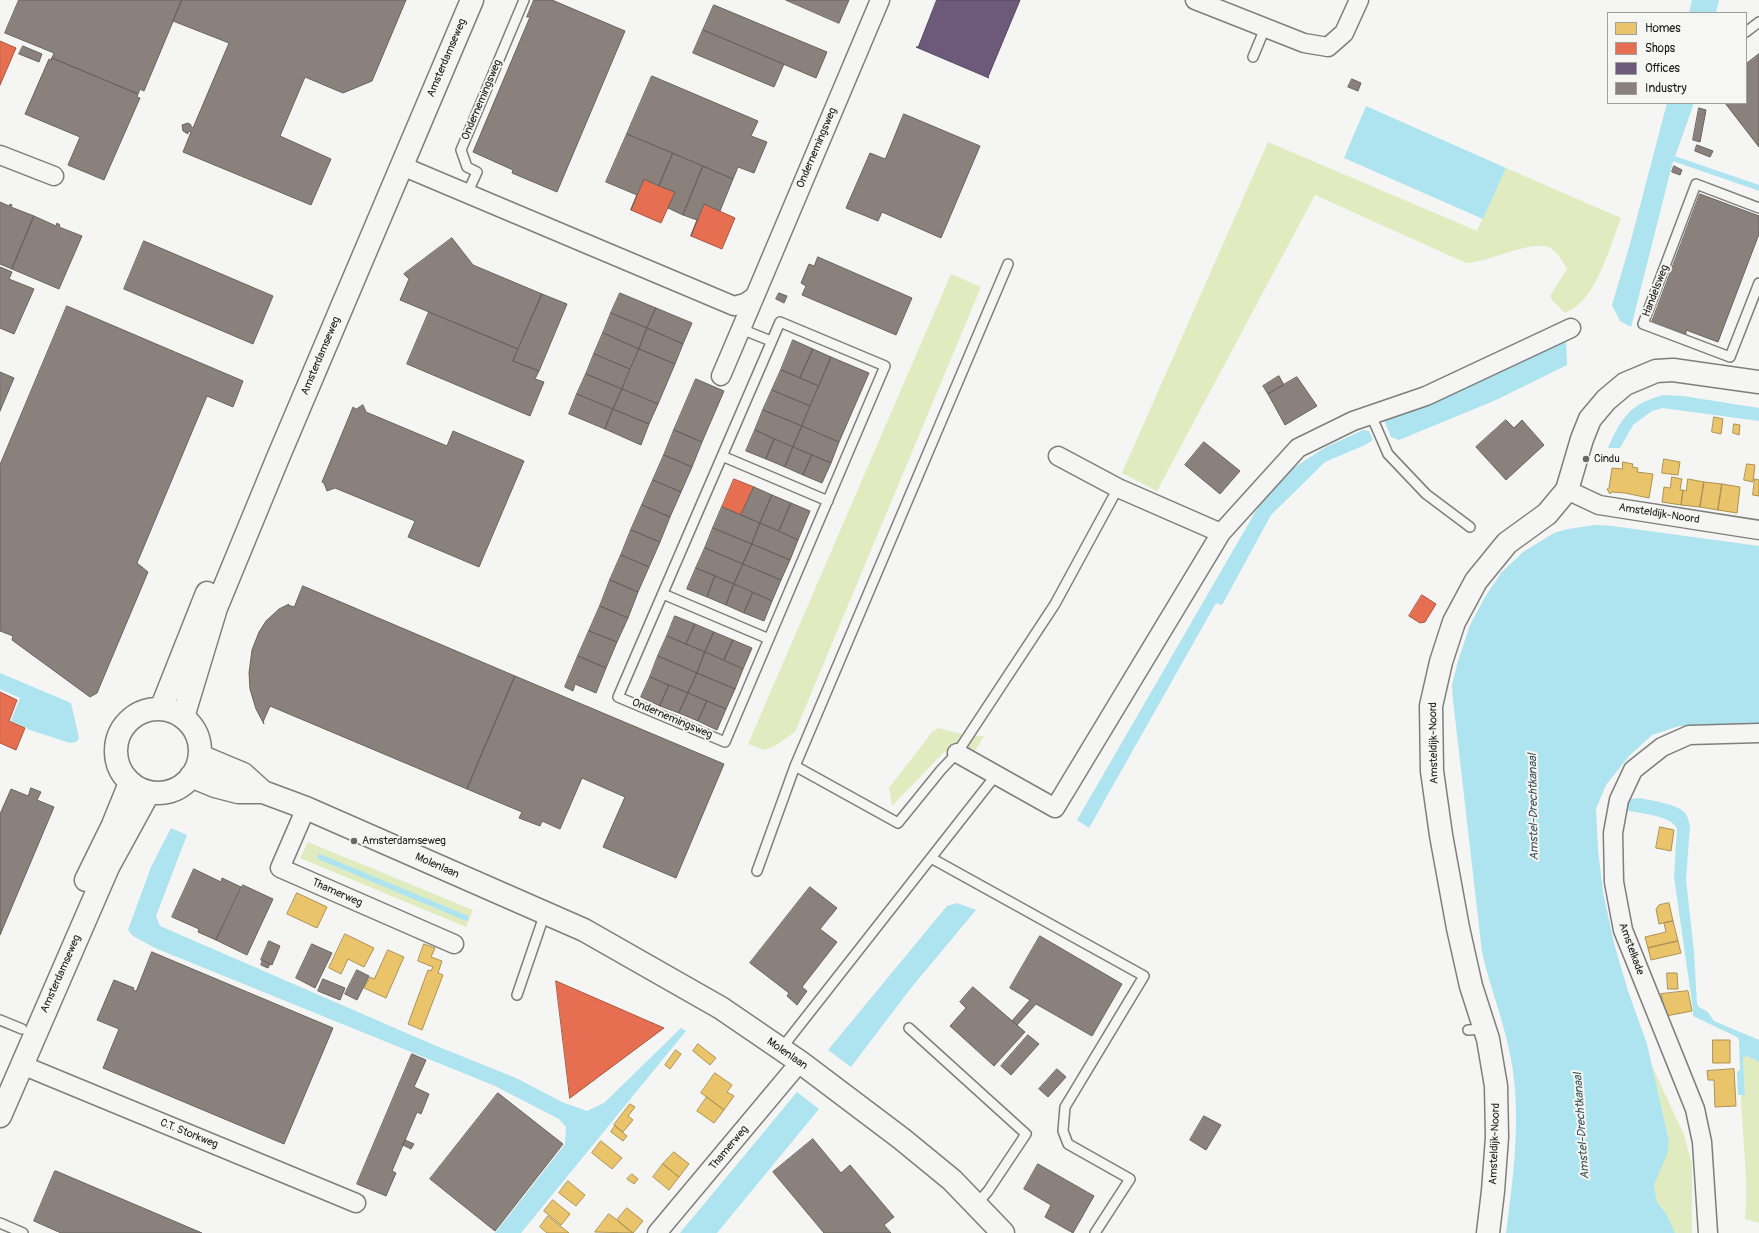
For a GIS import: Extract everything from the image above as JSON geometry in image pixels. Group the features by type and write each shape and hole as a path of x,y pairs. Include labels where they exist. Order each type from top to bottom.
{"street":[{"name":"Amsterdamseweg","path":"161,709 189,636 457,0"},
{"name":"Amsterdamseweg","path":"183,717 216,608 277,460 472,0"},
{"name":"Ondernemingsweg","path":"721,376 880,0"},
{"path":"1195,0 1304,43 1328,47 1344,33 1359,0"},
{"path":"0,155 54,176"},
{"path":"402,166 734,306 745,303 755,296"},
{"path":"957,753 1055,808 1221,532 1298,448 1353,421 1426,396 1571,328"},
{"path":"1567,490 1582,439 1590,419 1606,400 1625,384 1656,371 1673,370 1759,382"},
{"path":"1058,456 1118,488 1221,532"},
{"name":"Amsteldijk-Noord","path":"1488,1233 1497,1137 1496,1086 1477,1030 1471,986 1441,835 1432,771 1431,706 1441,662 1454,622 1476,581 1507,543 1547,514 1567,490 1599,505 1759,530"},
{"path":"161,709 176,713 183,717 197,734 200,745 200,756 197,767 191,776 183,785 173,790 161,793 149,792 130,783 121,772 116,760 116,747 119,734 126,723 136,715 148,710 161,709"},
{"name":"Amstelkade","path":"1708,1233 1702,1142 1695,1109 1623,930 1614,882 1613,833 1619,800 1633,770 1662,747 1689,735 1759,733"},
{"name":"Molenlaan","path":"200,756 243,774 263,792"},
{"name":"Molenlaan","path":"191,776 215,786 238,792 263,792 306,808 584,930 662,973 721,1008 800,1062 908,1144 952,1180 976,1205 994,1230"},
{"name":"Amsterdamseweg","path":"0,1083 94,862 113,825 130,783"},
{"name":"Amsterdamseweg","path":"0,1116 108,867 149,792"},
{"name":"Thamerweg","path":"306,808 280,868 454,944"},
{"name":"Thamerweg","path":"657,1233 800,1062"},
{"name":"C.T. Storkweg","path":"22,1065 356,1203"}],"lane":[{"name":"Ondernemingsweg","path":"467,194 476,172 467,167 461,150 524,0"},
{"path":"1747,31 1759,22"},
{"path":"1253,57 1264,28"},
{"name":"Handelsweg","path":"1759,208 1696,184 1644,324 1730,357 1759,284"},
{"path":"757,871 795,766 1008,264"},
{"name":"Ondernemingsweg","path":"780,322 885,366 725,742 618,696 722,456 780,322"},
{"path":"741,329 771,341"},
{"path":"1371,415 1388,454 1426,494 1470,527"},
{"path":"722,456 828,500"},
{"path":"795,766 898,823 957,753 1055,604 1118,488"},
{"path":"663,594 769,639"},
{"path":"781,1049 996,775"},
{"path":"931,858 1144,976 1065,1107 1063,1130 1068,1144 1130,1180 1095,1233"},
{"path":"517,995 545,913"},
{"path":"0,1020 22,1029"},
{"path":"909,1028 1026,1134 988,1192 976,1205"},
{"path":"0,1223 23,1233"}],"green space":[{"path":"1268,142 1477,231 1506,168 1621,218 1595,283 1581,302 1565,313 1550,296 1567,269 1552,249 1545,246 1535,246 1466,263 1315,195 1157,491 1122,473"},
{"path":"951,274 981,287 795,732 775,746 764,750 748,744"},
{"path":"938,728 969,736 984,736 972,756 954,752 944,752 892,806 889,788 932,732"},
{"path":"308,842 473,910 466,927 300,858"},
{"path":"1747,1056 1759,1062 1759,1223 1745,1219 1746,1173 1741,1095 1745,1094 1743,1058"},
{"path":"1652,1066 1684,1135 1692,1164 1692,1233 1675,1233 1667,1215 1657,1202 1654,1185 1669,1141"}],"water":[{"path":"1692,0 1719,0 1716,12 1689,12"},
{"path":"1667,104 1694,104 1672,165 1631,327 1620,321 1612,305 1630,244"},
{"path":"1366,106 1506,168 1483,219 1344,158"},
{"path":"1566,337 1567,365 1496,400 1399,440 1391,437 1384,420"},
{"path":"1663,395 1683,396 1759,408 1759,421 1663,408 1652,411 1633,425 1620,448 1608,448 1617,428 1628,414 1642,403"},
{"path":"1363,430 1369,431 1373,440 1365,445 1325,462 1271,515 1222,605 1216,603 1089,828 1077,820 1264,497 1293,468 1326,447"},
{"name":"Amstel-Drechtkanaal","path":"1595,525 1759,546 1759,727 1679,726 1652,735 1629,756 1606,785 1596,809 1598,849 1603,892 1614,943 1628,991 1647,1044 1669,1141 1667,1154 1654,1185 1657,1202 1667,1215 1675,1233 1506,1233 1516,1139 1513,1068 1502,1022 1482,952 1452,685 1470,625 1485,597 1501,573 1523,552 1554,533 1568,529"},
{"path":"0,673 71,703 79,738 76,742 70,743 27,729 11,721 20,698 0,689"},
{"path":"1640,798 1665,803 1678,808 1686,814 1690,826 1686,880 1694,952 1697,1004 1699,1007 1708,1012 1714,1021 1759,1040 1759,1062 1747,1056 1743,1058 1745,1095 1738,1095 1737,1072 1740,1070 1739,1040 1737,1037 1693,1016 1674,877 1677,828 1668,820 1648,814 1629,811 1625,806 1626,802 1631,799"},
{"path":"171,828 187,835 156,916 160,926 434,1045 516,1078 562,1102 587,1111 604,1103 681,1028 686,1031 521,1233 495,1233 565,1144 566,1127 559,1119 495,1086 155,948 133,936 128,930 151,867"},
{"path":"957,903 976,910 911,988 851,1067 828,1050 947,906"},
{"path":"797,1092 819,1109 717,1233 680,1233"}],"building: Homes":[{"path":"1714,417 1723,419 1721,434 1712,432"},
{"path":"1734,424 1740,425 1739,435 1733,433"},
{"path":"1664,459 1680,462 1678,475 1662,473"},
{"path":"1623,462 1633,464 1632,467 1638,468 1637,472 1653,474 1649,498 1625,493 1612,492 1610,494 1607,489 1609,488 1612,468 1622,469"},
{"path":"1747,464 1755,465 1753,482 1744,480"},
{"path":"1672,477 1682,479 1680,490 1683,490 1681,505 1662,502 1664,487 1670,488"},
{"path":"1688,479 1704,482 1700,507 1681,505 1683,490 1686,491"},
{"path":"1755,479 1759,480 1759,496 1753,495"},
{"path":"1704,482 1722,484 1718,510 1700,507"},
{"path":"1722,484 1740,487 1737,513 1718,510"},
{"path":"1660,827 1674,830 1671,851 1656,848"},
{"path":"297,893 327,907 317,928 287,914"},
{"path":"1669,903 1673,921 1659,924 1656,909 1659,905"},
{"path":"1673,921 1678,941 1648,948 1645,937 1666,932 1664,923"},
{"path":"345,934 374,948 364,967 348,959 341,974 329,968"},
{"path":"1678,941 1681,953 1651,960 1648,948"},
{"path":"424,944 435,948 431,957 442,961 438,973 443,975 422,1030 408,1024 428,970 431,971 433,967 418,961"},
{"path":"388,950 404,957 386,998 364,988 370,977 374,979"},
{"path":"1667,973 1677,973 1678,989 1668,989"},
{"path":"1688,991 1692,1011 1666,1016 1661,994"},
{"path":"1713,1040 1730,1040 1730,1063 1713,1063"},
{"path":"698,1044 716,1058 710,1065 693,1051"},
{"path":"676,1050 681,1054 670,1069 665,1065"},
{"path":"1734,1069 1736,1106 1715,1107 1714,1080 1708,1080 1707,1071"},
{"path":"715,1073 732,1085 727,1092 734,1096 724,1110 701,1093"},
{"path":"707,1097 724,1110 714,1123 697,1111"},
{"path":"630,1104 635,1107 628,1116 633,1120 623,1132 614,1125"},
{"path":"615,1126 627,1136 623,1141 611,1132"},
{"path":"601,1141 622,1158 612,1169 592,1153"},
{"path":"674,1152 689,1164 679,1177 663,1164"},
{"path":"663,1164 679,1177 669,1190 653,1177"},
{"path":"632,1174 638,1179 634,1184 627,1179"},
{"path":"568,1181 585,1195 576,1206 559,1193"},
{"path":"553,1200 570,1214 561,1225 544,1211"},
{"path":"627,1208 643,1221 633,1233 617,1220"},
{"path":"609,1214 617,1220 632,1233 595,1232"},
{"path":"548,1216 569,1233 547,1233 540,1227"}],"building: Shops":[{"path":"0,41 16,48 0,85"},
{"path":"644,179 675,192 661,223 631,210"},
{"path":"704,204 735,218 722,249 691,236"},
{"path":"734,479 754,487 741,515 722,507"},
{"path":"1422,595 1436,604 1425,622 1420,623 1409,616"},
{"path":"0,692 17,700 9,721 25,728 16,750 0,743"},
{"path":"556,981 664,1028 570,1098"}],"building: Offices":[{"path":"937,0 1020,0 988,77 989,78 916,47 918,47"}],"building: Industry":[{"path":"19,0 182,0 144,91 140,89 138,94 52,58 54,53 5,33"},
{"path":"182,0 406,0 372,81 343,93 305,77 280,136 331,159 311,205 183,152 191,132 188,131 188,134 183,131 182,125 188,123 193,128 229,43 173,21"},
{"path":"534,0 552,0 625,31 557,192 512,173 513,170 473,152 530,17 527,17"},
{"path":"786,0 849,0 839,23"},
{"path":"714,5 827,52 816,78 703,30"},
{"path":"703,30 784,64 774,87 693,53"},
{"path":"23,46 42,54 39,62 19,54"},
{"path":"1759,54 1759,147 1726,104 1747,104 1747,63"},
{"path":"52,58 138,94 137,97 140,98 104,180 68,165 80,137 25,114 49,59 51,60"},
{"path":"652,76 758,121 751,136 767,142 754,173 738,167 733,179 627,134"},
{"path":"1352,79 1361,83 1358,91 1348,87"},
{"path":"1699,108 1706,110 1700,142 1693,140"},
{"path":"904,114 980,146 941,238 882,212 878,221 846,208 870,153 885,159"},
{"path":"627,134 673,153 659,186 644,179 631,210 637,195 606,182"},
{"path":"1697,145 1713,151 1710,157 1695,151"},
{"path":"673,153 703,166 683,215 668,208 675,192 659,186"},
{"path":"703,166 733,179 720,211 704,204 691,236 697,220 683,215"},
{"path":"1674,166 1682,170 1680,175 1672,172"},
{"path":"1700,194 1759,216 1759,234 1718,342 1686,330 1686,334 1652,322"},
{"path":"0,202 9,206 10,204 12,205 11,207 34,216 12,269 0,264"},
{"path":"34,216 56,226 57,223 60,225 59,227 82,236 59,289 12,269"},
{"path":"452,238 473,265 542,294 518,349 400,300 409,279 404,274"},
{"path":"144,241 273,296 253,344 124,289"},
{"path":"818,257 912,298 896,335 802,295 806,286 801,283 809,264 814,266"},
{"path":"0,267 12,272 9,279 34,289 14,334 0,328"},
{"path":"620,293 656,308 647,328 611,313"},
{"path":"779,293 787,296 784,303 776,299"},
{"path":"542,294 567,304 539,371 513,361"},
{"path":"67,306 243,381 233,407 207,396 137,563 148,572 97,693 90,697 12,640 13,636 0,631 0,465"},
{"path":"656,308 692,323 683,344 647,328"},
{"path":"429,312 518,349 513,361 539,371 535,379 544,382 530,416 407,364"},
{"path":"611,313 647,328 639,349 603,333"},
{"path":"647,328 683,344 675,364 639,349"},
{"path":"603,333 639,349 630,369 594,354"},
{"path":"793,340 813,349 800,378 781,370"},
{"path":"639,349 675,364 658,404 622,389"},
{"path":"813,349 831,357 819,386 800,378"},
{"path":"594,354 630,369 622,389 586,374"},
{"path":"831,357 869,373 839,442 802,426"},
{"path":"781,370 819,386 810,406 772,390"},
{"path":"0,372 14,378 0,411"},
{"path":"586,374 622,389 613,409 577,394"},
{"path":"1279,376 1284,385 1268,394 1263,386"},
{"path":"1297,377 1317,406 1285,425 1268,394"},
{"path":"696,379 724,391 702,442 674,430"},
{"path":"622,389 658,404 649,424 613,409"},
{"path":"772,390 810,406 802,426 763,410"},
{"path":"577,394 613,409 605,429 569,414"},
{"path":"363,405 366,412 447,446 453,431 524,461 479,567 408,537 415,521 335,488 327,491 324,483 322,482 353,407 356,409"},
{"path":"613,409 649,424 641,445 605,429"},
{"path":"763,410 802,426 793,447 755,430"},
{"path":"1506,420 1514,428 1522,420 1544,445 1506,480 1476,447"},
{"path":"802,426 839,442 831,463 793,447"},
{"path":"674,430 702,442 692,467 664,455"},
{"path":"755,430 774,439 766,459 746,451"},
{"path":"774,439 793,447 785,467 766,459"},
{"path":"1204,442 1240,471 1220,494 1185,465"},
{"path":"793,447 812,455 803,475 785,467"},
{"path":"664,455 692,467 681,492 653,480"},
{"path":"812,455 831,463 822,483 803,475"},
{"path":"653,480 681,492 670,517 642,505"},
{"path":"754,487 772,495 760,523 741,515"},
{"path":"772,495 791,503 779,531 760,523"},
{"path":"791,503 810,511 798,540 779,531"},
{"path":"642,505 670,517 660,542 631,530"},
{"path":"722,507 760,523 752,544 713,528"},
{"path":"760,523 798,540 790,560 752,544"},
{"path":"713,528 752,544 743,564 705,548"},
{"path":"631,530 660,542 649,567 621,555"},
{"path":"752,544 790,560 781,580 743,564"},
{"path":"705,548 743,564 734,584 696,568"},
{"path":"621,555 649,567 638,592 610,580"},
{"path":"743,564 781,580 772,601 734,584"},
{"path":"696,568 715,576 707,597 687,589"},
{"path":"715,576 734,584 726,605 707,597"},
{"path":"610,580 638,592 628,618 600,606"},
{"path":"734,584 753,592 744,613 726,605"},
{"path":"303,586 515,676 467,789 270,706 263,722 264,724 256,709 250,689 249,673 252,650 259,632 266,621 279,609 289,604 288,605 294,607"},
{"path":"753,592 772,601 764,621 744,613"},
{"path":"600,606 628,618 617,642 589,631"},
{"path":"675,616 695,624 686,644 667,636"},
{"path":"695,624 714,632 705,652 686,644"},
{"path":"589,631 617,642 606,668 578,656"},
{"path":"714,632 733,640 724,660 705,652"},
{"path":"667,636 705,652 697,673 658,656"},
{"path":"733,640 752,648 743,669 724,660"},
{"path":"705,652 743,669 735,689 697,673"},
{"path":"578,656 606,668 596,693 575,684 573,691 565,687"},
{"path":"658,656 697,673 688,693 650,677"},
{"path":"697,673 735,689 726,709 688,693"},
{"path":"515,676 724,764 676,878 603,847 625,797 582,778 560,829 542,821 540,826 519,818 522,812 467,789"},
{"path":"650,677 669,685 660,706 641,697"},
{"path":"669,685 688,693 679,713 660,706"},
{"path":"688,693 707,701 698,721 679,713"},
{"path":"707,701 726,709 717,730 698,721"},
{"path":"31,788 41,792 37,800 54,807 0,935 0,814 11,789 28,796"},
{"path":"194,869 221,882 222,878 241,887 216,940 198,932 199,929 172,917"},
{"path":"243,885 273,899 247,955 216,940"},
{"path":"810,887 837,908 820,929 837,942 802,987 807,991 797,1005 787,996 789,993 750,963"},
{"path":"1040,936 1122,984 1092,1036 1036,1004 1017,1025 1012,1021 1030,1000 1010,988"},
{"path":"269,941 280,946 272,965 261,960"},
{"path":"312,944 332,953 315,988 296,978"},
{"path":"152,952 333,1028 284,1144 103,1068 119,1029 97,1020 114,980 134,988 133,990 136,991"},
{"path":"263,960 270,964 268,968 261,965"},
{"path":"357,970 369,976 357,1000 345,994"},
{"path":"323,979 345,988 340,1000 318,991"},
{"path":"973,987 1025,1032 994,1066 950,1026 966,1008 960,1002"},
{"path":"1028,1035 1039,1044 1011,1075 1001,1066"},
{"path":"412,1054 426,1060 414,1087 429,1094 421,1114 417,1112 392,1171 396,1173 386,1196 357,1184"},
{"path":"1057,1069 1066,1077 1048,1097 1039,1089"},
{"path":"498,1093 563,1144 495,1231 430,1179"},
{"path":"1204,1116 1221,1125 1206,1150 1190,1140"},
{"path":"813,1139 841,1173 850,1165 894,1217 884,1225 891,1233 824,1233 773,1172"},
{"path":"405,1140 414,1144 411,1149 403,1145"},
{"path":"1038,1164 1094,1196 1073,1233 1045,1217 1051,1205 1024,1189"},
{"path":"55,1171 202,1233 61,1233 34,1221"}],"waterway":[{"path":"1675,159 1759,188"},
{"path":"320,857 466,918"}],"place":[{"name":"Cindu","path":"1586,459"},
{"name":"Amsterdamseweg","path":"354,841"}]}
